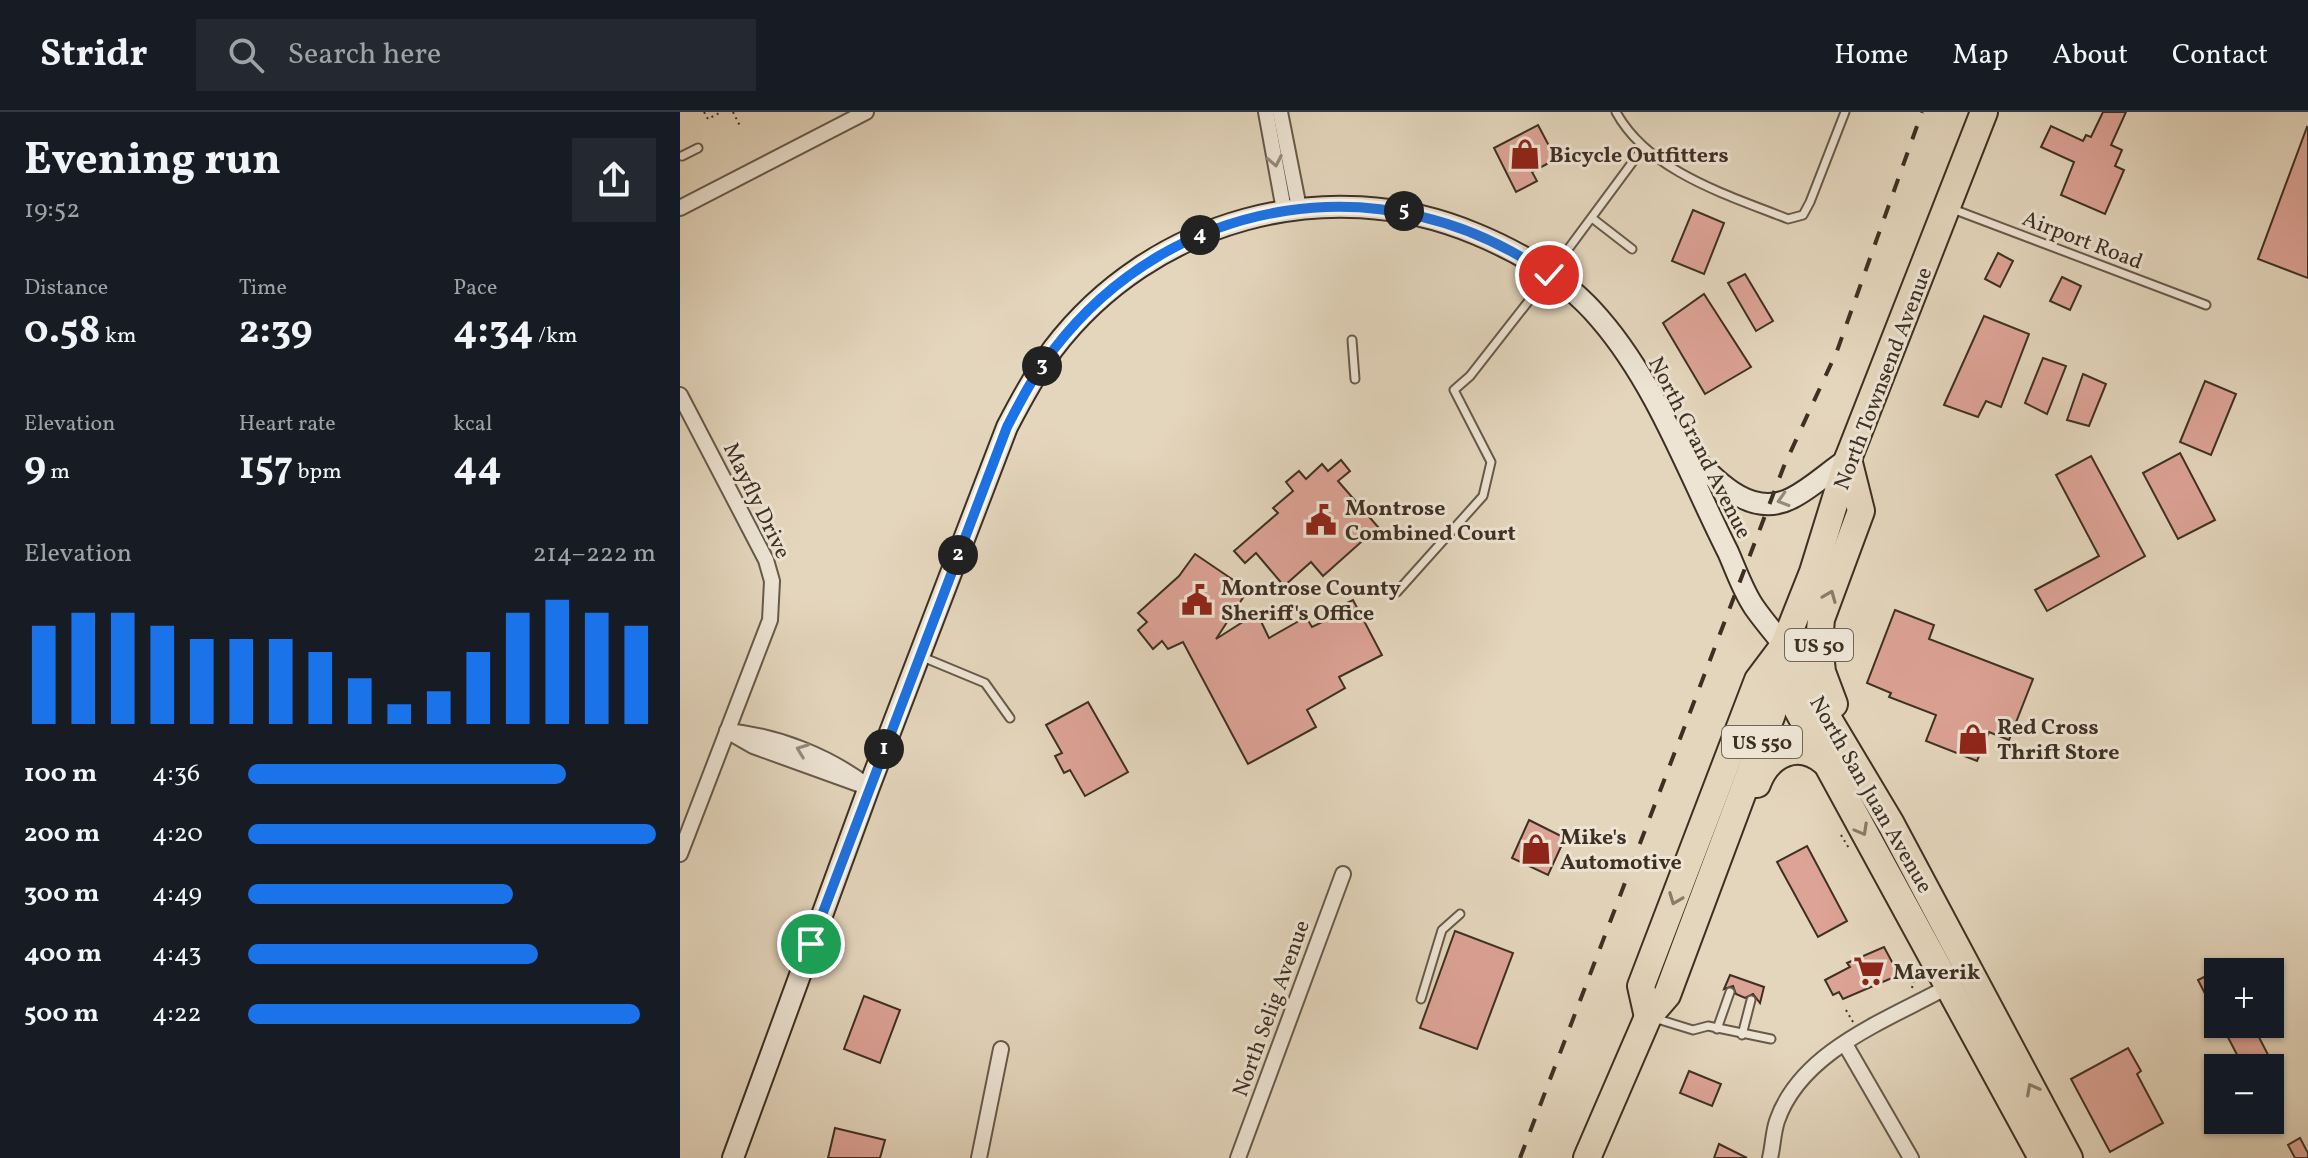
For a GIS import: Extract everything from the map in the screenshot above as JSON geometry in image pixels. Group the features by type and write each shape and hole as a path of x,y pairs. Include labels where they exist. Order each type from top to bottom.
{"highway":[{"name":"North Townsend Avenue","path":"1587,1158 1648,1017 1667,995 1708,887 1772,714 1784,645 1813,572 1848,459 1984,112"},
{"name":"US 50","path":"1848,459 1861,511 1821,619 1821,658 1836,711 1880,793 1891,824"},
{"name":"North Townsend Avenue","path":"1648,1017 1641,986 1758,680 1784,645"},
{"name":"North San Juan Avenue","path":"1784,645 1790,696 2042,1158"},
{"name":"North San Juan Avenue","path":"1784,645 1891,824 2069,1158"},
{"path":"1708,887 1726,871 1763,767 1778,756 1796,749 1816,754 1825,762"}],"street":[{"path":"680,208 866,112"},
{"path":"1266,112 1291,209"},
{"path":"1280,112 1291,209"},
{"name":"North Grand Avenue","path":"733,1158 869,787 1007,427 1030,383 1055,347 1120,281 1157,255 1225,225 1291,209 1361,206 1408,211 1502,245 1549,275 1599,318 1620,346 1671,435 1753,605 1784,645"},
{"name":"Mayfly Drive","path":"680,395 766,560 772,581 770,620 680,854"},
{"path":"1671,435 1727,490 1742,498 1769,504 1790,500 1848,459"},
{"path":"727,731 757,734 841,765 869,787"},
{"name":"North Selig Avenue","path":"1238,1158 1343,874"},
{"path":"1770,1158 1777,1121 1808,1074 1845,1044 1949,986"},
{"path":"1845,1044 1911,1158"},
{"path":"979,1158 1001,1049"}],"lane":[{"path":"1616,112 1643,148 1664,164 1788,219 1803,215 1810,202 1845,112"},
{"path":"682,156 698,148"},
{"path":"1397,592 1483,496 1491,462 1454,390 1470,376 1549,275 1643,148"},
{"name":"Airport Road","path":"1948,207 2206,305"},
{"path":"1592,218 1632,249"},
{"path":"1352,340 1355,379"},
{"path":"920,656 985,683 1010,718"},
{"path":"1902,903 1927,890"},
{"path":"1421,999 1442,930 1460,914"},
{"path":"1717,1029 1730,992"},
{"path":"1742,1035 1751,1000"},
{"path":"1648,1017 1693,1030 1708,1026 1771,1039"}],"path":[{"path":"704,112 708,119 721,112"},
{"path":"733,112 740,126"},
{"path":"1840,829 1846,846 1854,854"},
{"path":"1907,994 1917,976 1914,965"},
{"path":"1846,1010 1855,1022"}],"building":[{"path":"2103,112 2126,112 2111,145 2122,150 2115,166 2124,170 2105,214 2061,195 2074,162 2041,147 2051,126 2083,141 2086,135 2091,137"},
{"name":"Bicycle Outfitters","path":"1538,125 1556,159 1532,172 1537,181 1516,192 1494,148"},
{"path":"2308,128 2308,278 2258,259"},
{"path":"1693,210 1724,223 1704,274 1672,261"},
{"path":"1998,253 2013,261 2000,287 1985,279"},
{"path":"1745,274 1773,321 1756,331 1728,283"},
{"path":"2062,277 2081,286 2070,310 2050,301"},
{"path":"1704,294 1751,367 1705,394 1663,323"},
{"path":"1984,316 2029,334 2001,407 1986,401 1978,417 1944,405"},
{"path":"2043,358 2066,366 2047,414 2025,403"},
{"path":"2083,374 2106,384 2089,426 2067,420"},
{"path":"2205,381 2236,394 2211,455 2180,442"},
{"path":"2180,453 2215,520 2178,539 2143,473"},
{"path":"2091,456 2145,556 2047,611 2035,590 2099,556 2056,475"},
{"name":"Montrose Combined Court","path":"1341,460 1350,471 1338,481 1378,527 1323,576 1311,562 1284,586 1256,553 1245,563 1234,551 1278,513 1273,508 1293,491 1286,482 1299,471 1306,479 1322,464 1328,471"},
{"path":"1195,554 1248,590 1216,639 1257,613 1269,638 1306,617 1312,627 1337,615 1334,609 1353,600 1382,655 1339,677 1345,688 1307,710 1316,727 1248,764 1183,642 1168,649 1162,641 1153,649 1138,630 1147,622 1138,613 1179,576"},
{"path":"1895,610 1934,625 1929,639 2033,679 2009,740 1989,732 1977,761 1926,741 1936,715 1889,697 1891,693 1867,683"},
{"path":"1088,702 1128,772 1085,796 1070,770 1064,773 1055,756 1062,753 1046,725"},
{"path":"1529,820 1565,838 1548,875 1512,858"},
{"name":"Maverik","path":"1807,846 1847,921 1818,937 1777,862"},
{"path":"1455,931 1513,953 1477,1049 1420,1028"},
{"name":"Maverik","path":"1884,947 1899,975 1843,999 1839,992 1833,995 1825,980 1850,967 1847,963"},
{"path":"1730,975 1764,987 1760,1003 1753,994 1745,998 1736,994 1733,986 1724,989"},
{"path":"2204,977 2204,992 2198,980"},
{"path":"864,996 900,1010 880,1063 844,1049"},
{"path":"2228,1038 2259,1038 2268,1054 2237,1054"},
{"path":"2128,1048 2141,1071 2137,1074 2163,1123 2110,1152 2071,1079"},
{"path":"1689,1071 1721,1084 1712,1106 1680,1093"},
{"path":"835,1128 885,1140 880,1158 828,1158"},
{"path":"2300,1138 2308,1158 2295,1158 2288,1145"},
{"path":"1719,1144 1747,1158 1714,1158"}],"railway":[{"path":"1520,1158 1784,466 1837,351 1922,112"}],"place":[{"name":"Bicycle Outfitters","path":"1525,154"},
{"name":"Montrose Combined Court","path":"1321,520"},
{"name":"Montrose County Sheriff's Office","path":"1197,600"},
{"name":"Red Cross Thrift Store","path":"1973,739"},
{"name":"Mike's Automotive","path":"1536,849"},
{"name":"Maverik","path":"1869,971"}],"route":[{"path":"811,944 1007,427 1030,383 1055,347 1120,281 1157,255 1191,238 1267,214 1314,206 1361,206 1408,211 1502,245 1549,275"}]}
